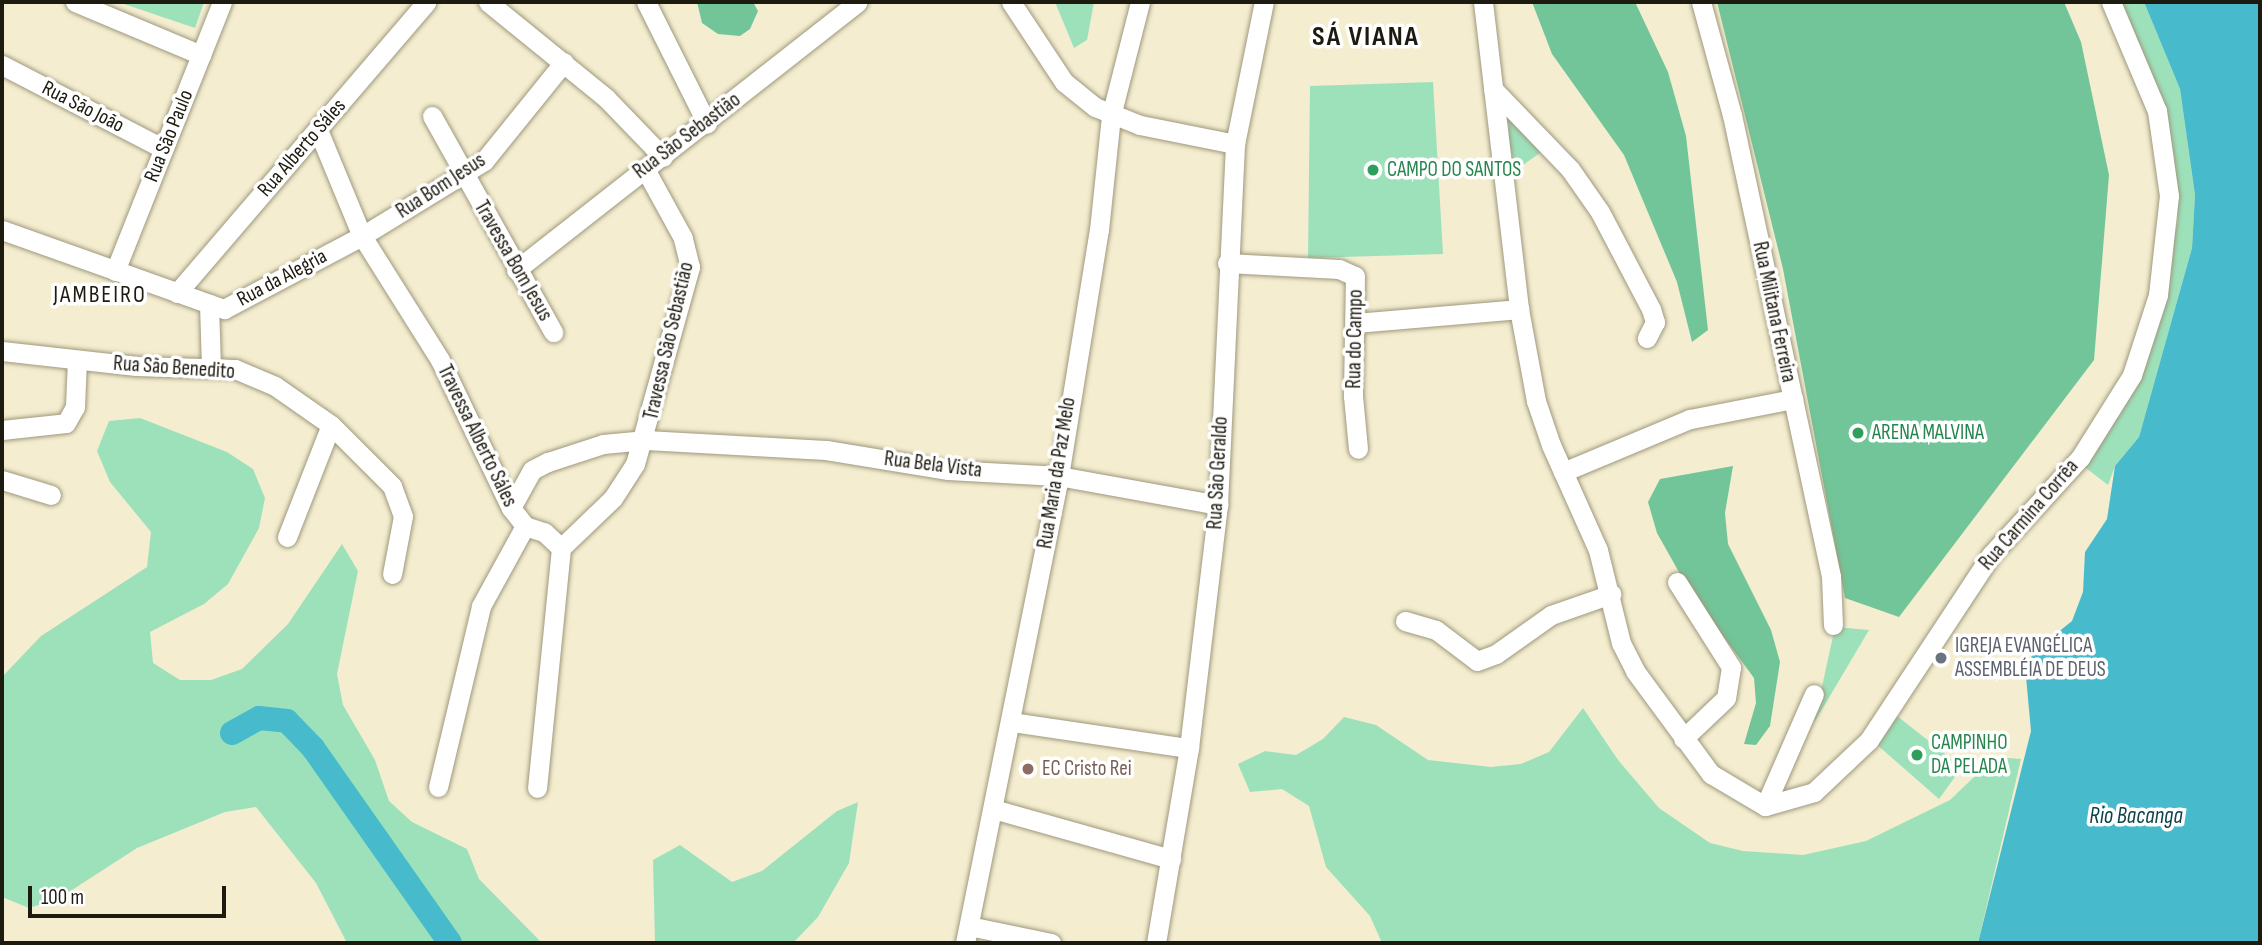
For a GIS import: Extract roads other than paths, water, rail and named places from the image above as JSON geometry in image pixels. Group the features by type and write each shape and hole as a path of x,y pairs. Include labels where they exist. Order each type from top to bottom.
{"street":[{"path":"75,2 201,55"},
{"name":"Rua São Paulo","path":"116,271 222,2"},
{"name":"Rua Alberto Sáles","path":"177,293 426,2"},
{"path":"488,2 564,62 663,157"},
{"path":"646,2 707,124"},
{"name":"Rua São Sebastião","path":"516,270 707,124 858,2"},
{"path":"1011,2 1064,82 1111,116 1235,144"},
{"name":"Rua Maria da Paz Melo","path":"967,934 1012,722 1059,476 1099,230 1111,116 1140,2"},
{"name":"Rua São Geraldo","path":"1156,943 1189,748 1218,506 1227,263 1235,144 1264,2"},
{"path":"1483,2 1519,309 1536,401 1611,594 1621,643 1652,700 1711,774 1765,806 1814,694"},
{"name":"Rua Militana Ferreira","path":"1701,2 1732,115 1793,399 1830,576 1833,625"},
{"name":"Rua Carmina Corrêa","path":"1765,806 1814,792 1869,740 1991,555 2080,458 2132,374 2158,295 2169,196 2157,111 2111,2"},
{"name":"Rua Bom Jesus","path":"362,236 464,174 498,149 564,62"},
{"name":"Rua São João","path":"2,65 164,149"},
{"path":"1493,89 1570,170 1600,212 1651,309 1655,322 1647,338"},
{"name":"Travessa Bom Jesus","path":"432,116 516,270 554,332"},
{"name":"Travessa Alberto Sáles","path":"318,130 362,236 440,360 511,508 525,526 544,532 561,548"},
{"name":"Travessa São Sebastião","path":"561,548 613,498 646,440 690,254 645,169"},
{"name":"Rua da Alegria","path":"2,230 224,309 362,236"},
{"name":"Rua do Campo","path":"1227,263 1349,270 1357,285 1353,396 1358,449"},
{"path":"209,304 211,368"},
{"path":"1356,323 1519,309"},
{"name":"Rua São Benedito","path":"2,351 77,360 236,369 275,386 331,425 392,486 401,503 392,574"},
{"path":"2,430 65,423 75,407 77,360"},
{"path":"1563,472 1690,419 1793,399"},
{"path":"287,537 331,425"},
{"name":"Rua Bela Vista","path":"646,440 827,450 948,470 1059,476 1218,506"},
{"name":"Travessa São Sebastião","path":"511,508 531,470 603,444 646,440"},
{"path":"2,480 51,495"},
{"path":"438,787 481,606 525,526"},
{"path":"537,788 561,548"},
{"path":"1677,582 1731,667 1726,698 1683,739"},
{"path":"1405,621 1436,630 1477,661 1496,654 1551,615 1611,594"},
{"path":"1012,722 1189,748"},
{"path":"993,809 1171,859"},
{"path":"967,934 1051,943"}],"water":[{"name":"Rio Bacanga","path":"2144,2 2260,2 2260,943 1978,943 2031,731 2025,666 2036,650 2072,621 2083,592 2085,552 2107,519 2115,466 2139,437 2192,248 2195,195 2180,89"}],"waterway":[{"path":"232,733 259,718 287,721 313,748 450,943"}],"place":[{"name":"CAMPO DO SANTOS","path":"1373,170"},
{"name":"ARENA MALVINA","path":"1858,433"},
{"name":"IGREJA EVANGÉLICA ASSEMBLÉIA DE DEUS","path":"1941,658"},
{"name":"CAMPINHO DA PELADA","path":"1917,755"},
{"name":"EC Cristo Rei","path":"1028,769"}],"district":[{"name":"SÁ VIANA","path":"1366,37"},
{"name":"JAMBEIRO","path":"100,295"}]}
